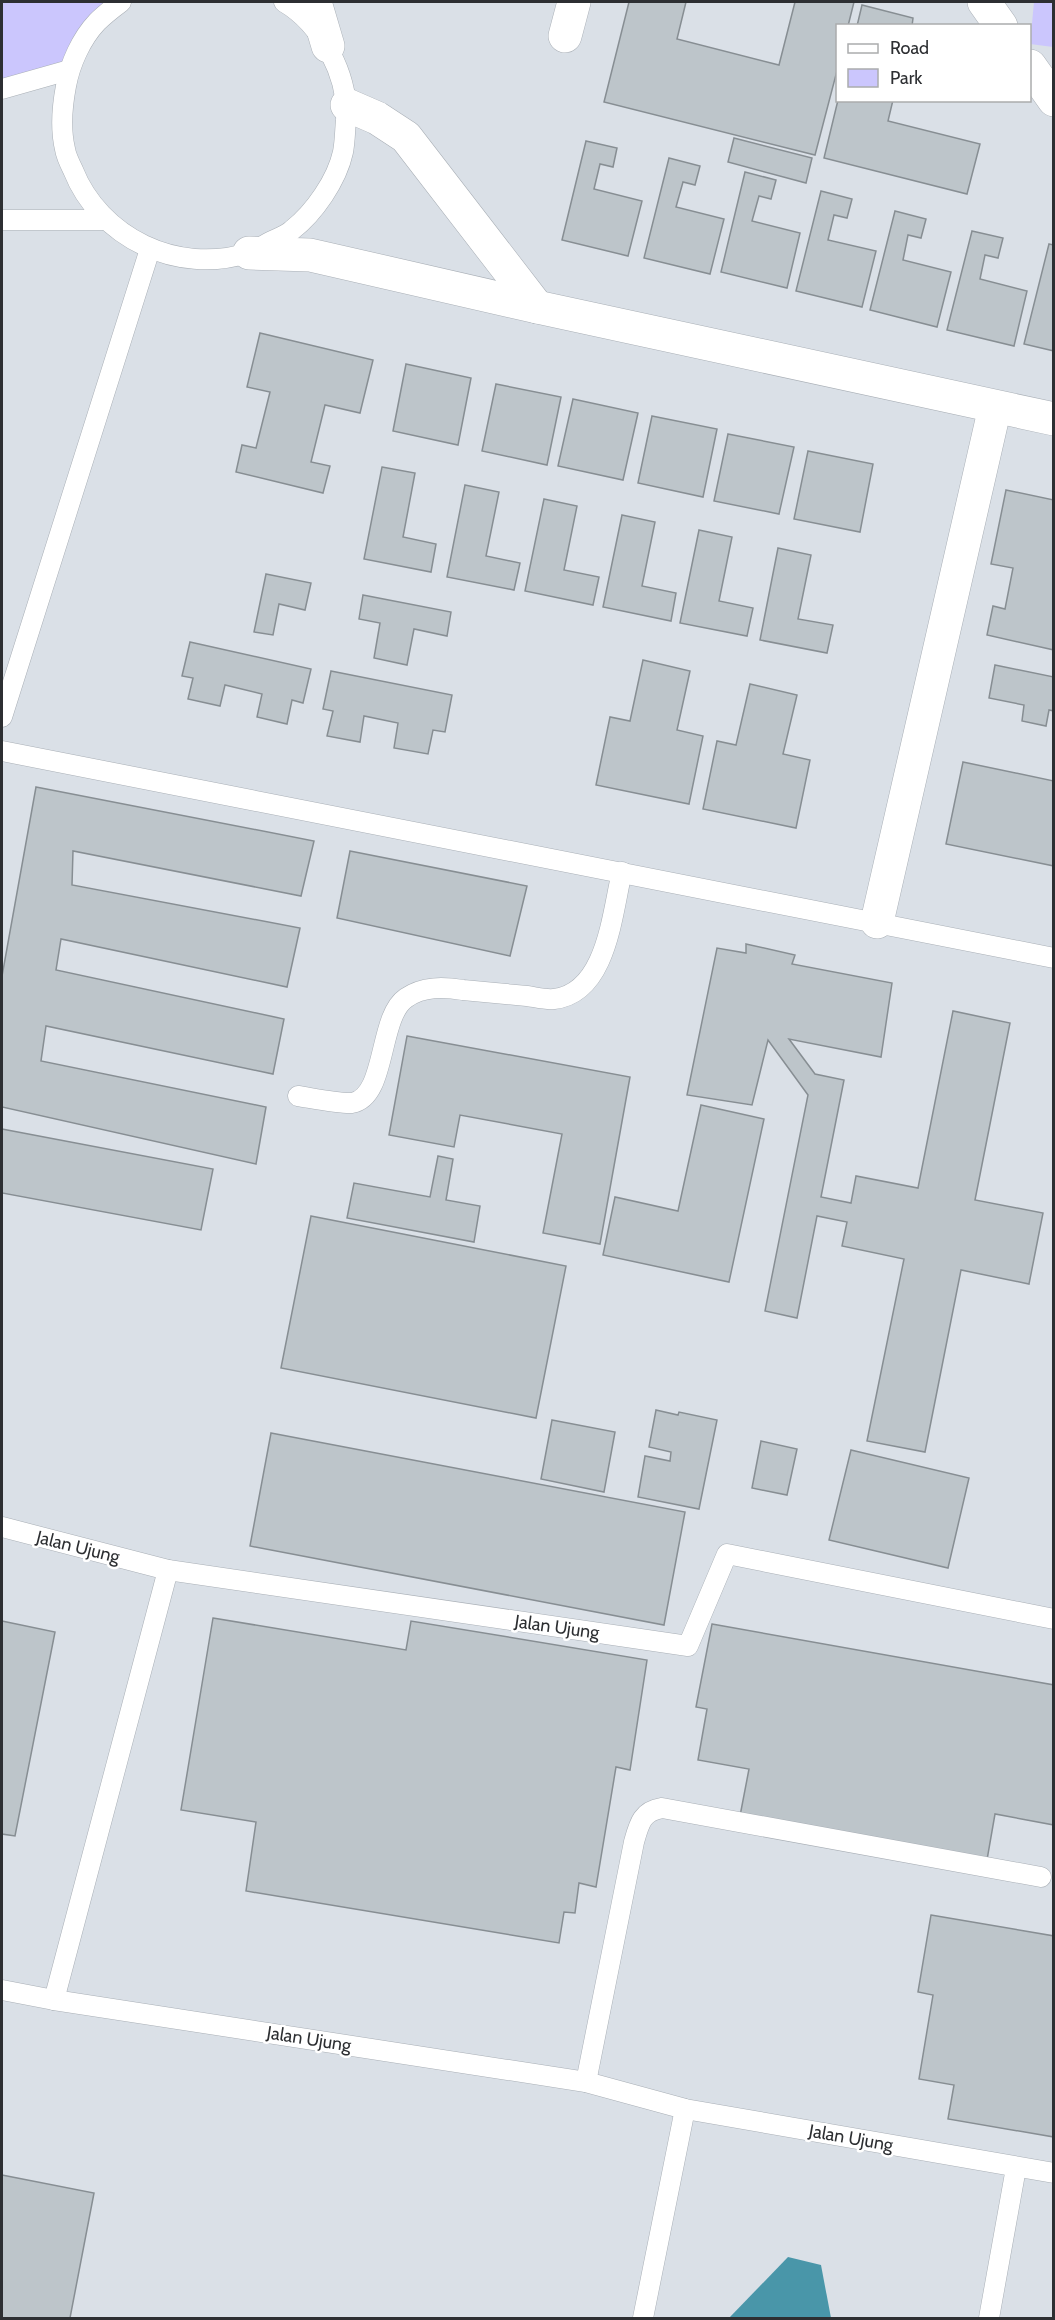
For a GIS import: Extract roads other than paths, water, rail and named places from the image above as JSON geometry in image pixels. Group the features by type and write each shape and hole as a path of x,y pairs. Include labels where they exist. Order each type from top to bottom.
{"street":[{"path":"315,2 328,46"},
{"path":"565,36 574,2"},
{"path":"984,2 1000,24"},
{"path":"1031,69 1053,100"},
{"path":"347,105 377,118 406,137 537,307"},
{"path":"249,253 310,255 537,307 1053,419"},
{"path":"877,922 995,407"}],"lane":[{"path":"121,2 96,23 80,45 69,70 61,110 65,150 80,188 105,220 126,237 150,249 182,258 204,259 249,253 291,231 324,196 343,153 347,105 334,59 328,46 296,8 284,2"},
{"path":"2,89 69,70"},
{"path":"2,220 105,220"},
{"path":"2,717 150,249"},
{"path":"2,751 1053,958"},
{"path":"298,1096 353,1103 365,1095 375,1080 391,1019 405,999 424,989 450,988 553,999 574,993 590,978 603,954 622,872"},
{"name":"Jalan Ujung","path":"2,1527 168,1570 688,1646 727,1554 1053,1619"},
{"path":"54,2000 168,1570"},
{"path":"586,2082 634,1842 639,1824 646,1813 653,1809 662,1808 1041,1877"},
{"name":"Jalan Ujung","path":"2,1990 586,2082 685,2109 1053,2173"},
{"path":"643,2319 685,2109"},
{"path":"989,2319 1016,2168"}],"water":[{"path":"788,2257 821,2265 831,2318 729,2318"}]}
